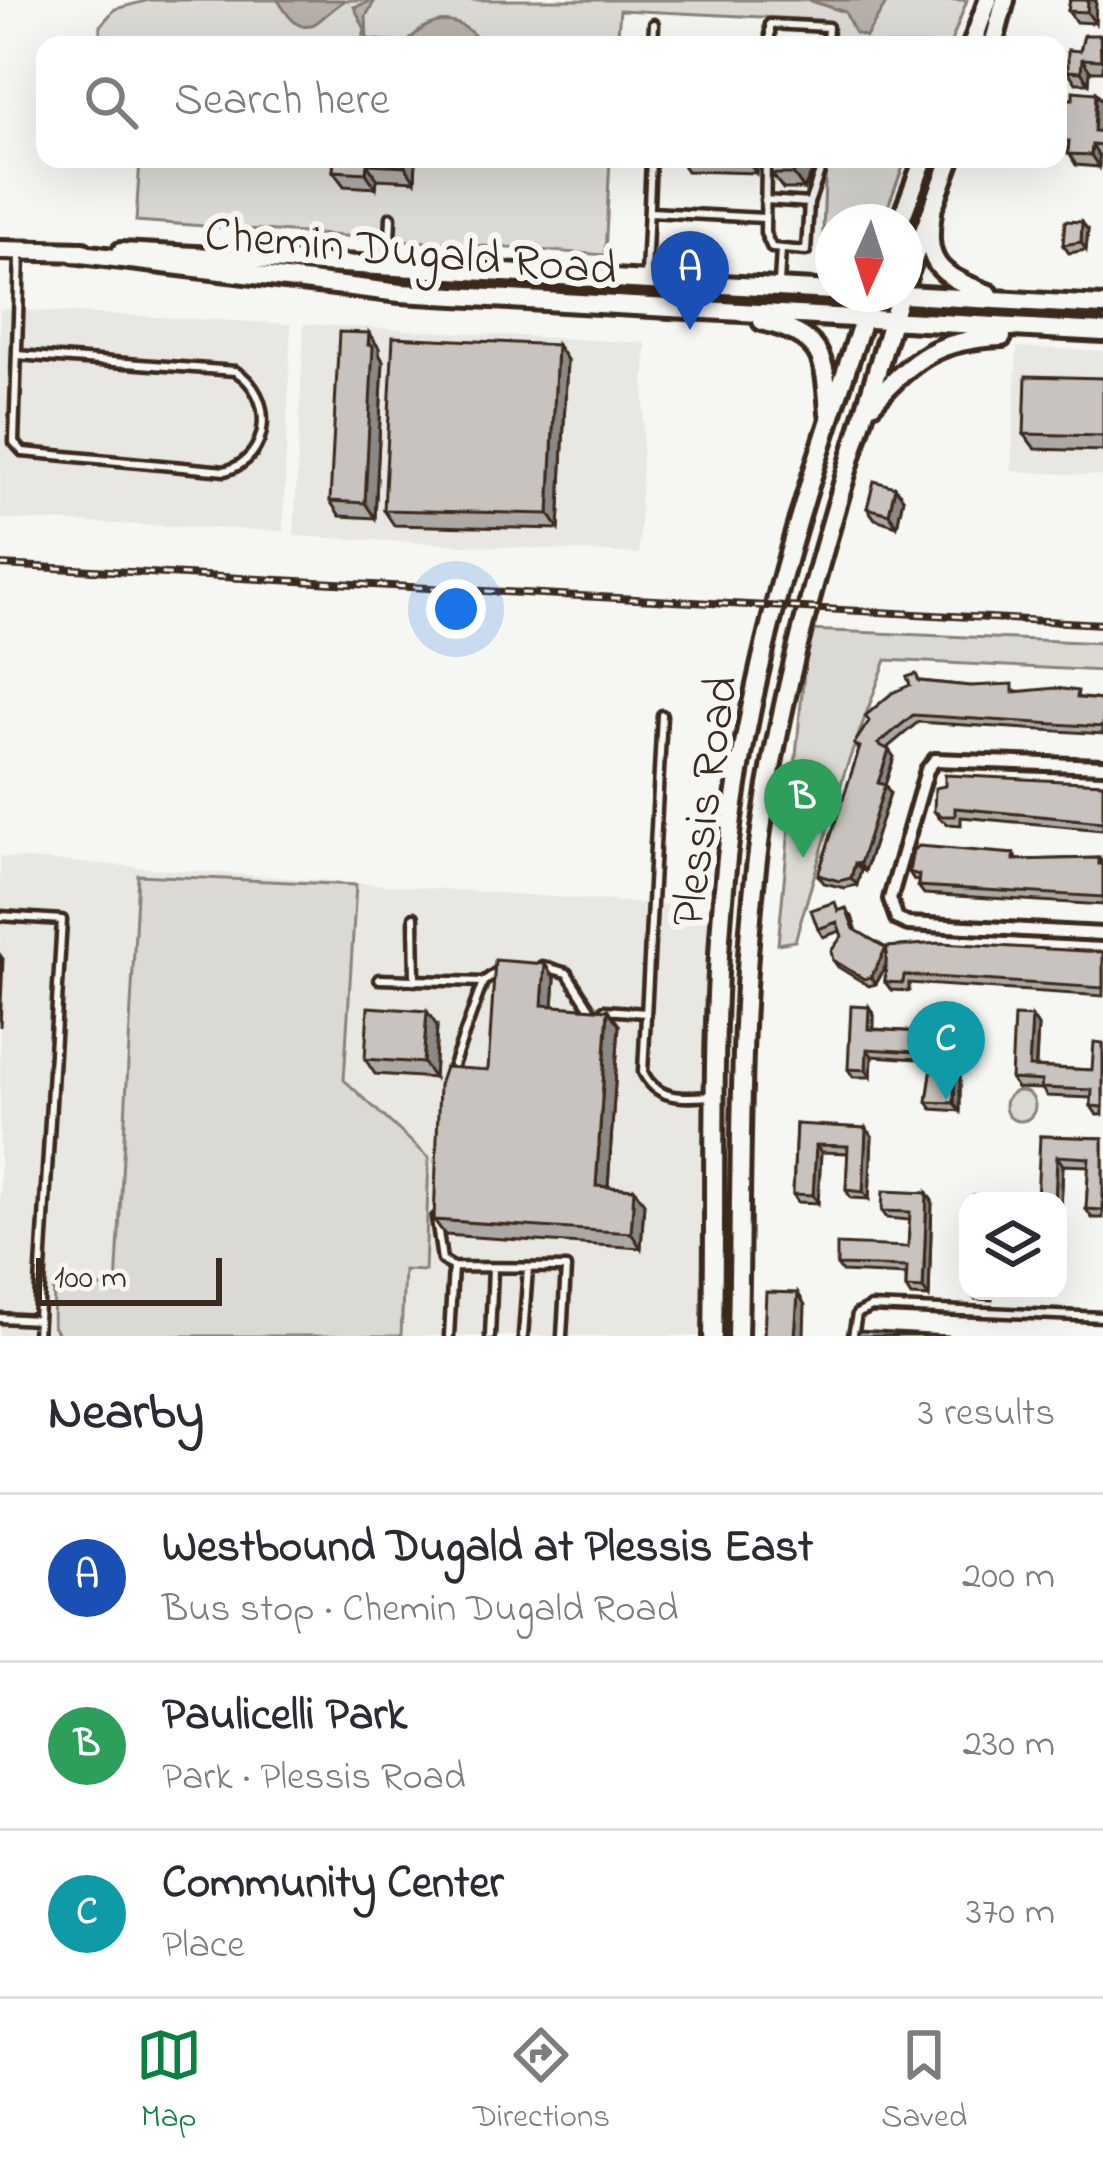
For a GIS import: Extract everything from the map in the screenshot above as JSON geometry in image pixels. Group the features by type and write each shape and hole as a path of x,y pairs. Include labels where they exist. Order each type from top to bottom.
{"main road":[{"path":"975,36 988,0"},
{"path":"995,36 1005,0"},
{"path":"907,204 921,168"},
{"path":"923,233 948,168"},
{"path":"933,206 928,236 932,260 946,276 1006,301"},
{"name":"Chemin Dugald Road","path":"0,250 815,289"},
{"name":"Chemin Dugald Road","path":"73,253 400,293 1103,332"},
{"path":"388,268 400,293"},
{"path":"643,307 646,280"},
{"path":"923,296 1103,306"},
{"path":"733,311 807,337 826,366 830,422"},
{"name":"Plessis Road","path":"713,1336 715,1096 724,884 766,640 866,312"},
{"name":"Plessis Road","path":"738,1336 747,963 763,814 792,674 895,312"},
{"path":"867,410 920,356 971,338 1060,331"}],"street":[{"path":"1103,766 935,760 927,770 890,899 897,919 908,924 1103,934"}],"lane":[{"path":"653,36 654,24"},
{"path":"770,36 770,24 828,27 828,36"},
{"path":"646,280 651,168"},
{"path":"766,168 767,243 806,251 808,203 821,168"},
{"path":"765,200 808,203"},
{"path":"650,212 764,218"},
{"path":"388,268 392,217"},
{"path":"779,287 781,249"},
{"path":"17,355 235,371 252,381 262,398 260,448 247,465 225,471 23,452 14,442 20,251"},
{"path":"662,715 643,1072 651,1088 667,1096 715,1096"},
{"path":"0,916 62,920 37,1336"},
{"path":"414,917 416,980"},
{"path":"449,1078 483,982 505,966"},
{"path":"524,966 567,973 589,1010 646,1012"},
{"path":"379,980 483,982"},
{"path":"436,1212 442,1260 452,1267 566,1268 562,1336"},
{"path":"449,1336 452,1267"},
{"path":"490,1336 493,1267"},
{"path":"523,1336 528,1268"},
{"path":"854,1336 857,1315 871,1307 1103,1317"},
{"path":"0,1318 38,1320"}],"shaded area":[{"path":"149,0 967,0 953,36 831,36 820,32 820,20 620,10 618,36 101,36 100,26 115,9"},
{"path":"278,0 344,1 318,22 304,26"},
{"path":"375,0 366,16 367,36 363,36 365,29 354,7"},
{"path":"808,0 888,0 867,36 855,33 845,12"},
{"path":"445,22 473,35 414,36 425,27"},
{"path":"139,168 610,168 605,255 136,221"},
{"path":"826,168 903,168 889,204 824,204"},
{"path":"0,309 291,324 283,531 0,519"},
{"path":"304,324 646,343 639,554 294,536"},
{"path":"1017,347 1103,351 1103,476 1011,471"},
{"path":"808,630 1103,643 1103,671 886,660 844,774 795,941 778,944"},
{"path":"0,857 721,909 710,1336 0,1336"},
{"path":"138,875 356,885 344,1080 429,1158 425,1271 404,1270 401,1336 59,1336 53,1326 54,1284 116,1288"},
{"path":"1020,1091 1035,1106 1020,1121 1005,1106"}],"building":[{"path":"1070,0 1088,0 1087,12 1068,11"},
{"path":"1084,35 1100,35 1101,60 1082,59 1081,72 1068,71 1068,50 1080,51"},
{"path":"1073,91 1096,93 1094,131 1103,132 1103,146 1092,145 1091,155 1068,154 1067,99 1073,99"},
{"path":"333,168 367,168 366,173"},
{"path":"770,168 796,168 793,174 772,174"},
{"path":"1065,221 1082,222 1081,242 1063,245"},
{"path":"339,332 369,333 368,345 373,346 365,503 330,501"},
{"path":"393,337 557,345 549,514 384,510"},
{"path":"1026,376 1103,378 1103,436 1024,434"},
{"path":"874,481 895,487 889,514 867,508"},
{"path":"916,674 919,681 1013,684 1013,692 1078,691 1077,698 1103,700 1103,727 913,715 878,744 889,750 878,783 885,785 860,864 855,863 851,878 839,881 818,875 860,747 854,744 869,721 865,716 892,693 910,685 907,677"},
{"path":"945,775 1103,783 1103,822 955,808 955,816 942,816 934,811 935,788 945,786"},
{"path":"919,846 1014,854 1014,860 1099,858 1103,897 918,886 919,875 909,872 913,850"},
{"path":"835,902 838,911 846,908 854,929 886,948 871,977 864,979 833,960 831,951 842,936 837,922 818,929 811,910"},
{"path":"940,943 1103,952 1103,988 904,975 903,983 885,982 887,947"},
{"path":"495,960 545,964 542,1005 608,1010 596,1186 634,1189 631,1233 434,1220 439,1085 445,1067 488,1070"},
{"path":"851,1006 869,1007 868,1029 935,1033 936,1012 955,1014 954,1103 927,1102 934,1053 867,1049 866,1070 848,1069"},
{"path":"368,1007 427,1011 423,1063 365,1059"},
{"path":"1014,1016 1032,1017 1029,1067 1092,1070 1094,1042 1103,1043 1103,1107 1091,1106 1092,1090 1041,1088 1042,1081 1011,1079"},
{"path":"796,1124 866,1128 863,1192 846,1190 848,1146 816,1145 813,1195 793,1194"},
{"path":"1040,1136 1103,1138 1103,1210 1086,1209 1089,1158 1057,1156 1055,1192 1037,1192"},
{"path":"883,1191 927,1193 923,1289 906,1288 907,1267 837,1265 837,1244 908,1247 910,1212 882,1211"},
{"path":"766,1292 798,1293 795,1336 764,1336"},
{"path":"858,1331 949,1336 858,1336"}],"railway":[{"path":"0,565 1103,624"}],"place":[{"name":"Westbound Dugald at Plessis East","path":"690,330"},
{"name":"Paulicelli Park","path":"803,858"},
{"name":"Community Center","path":"946,1100"}]}
